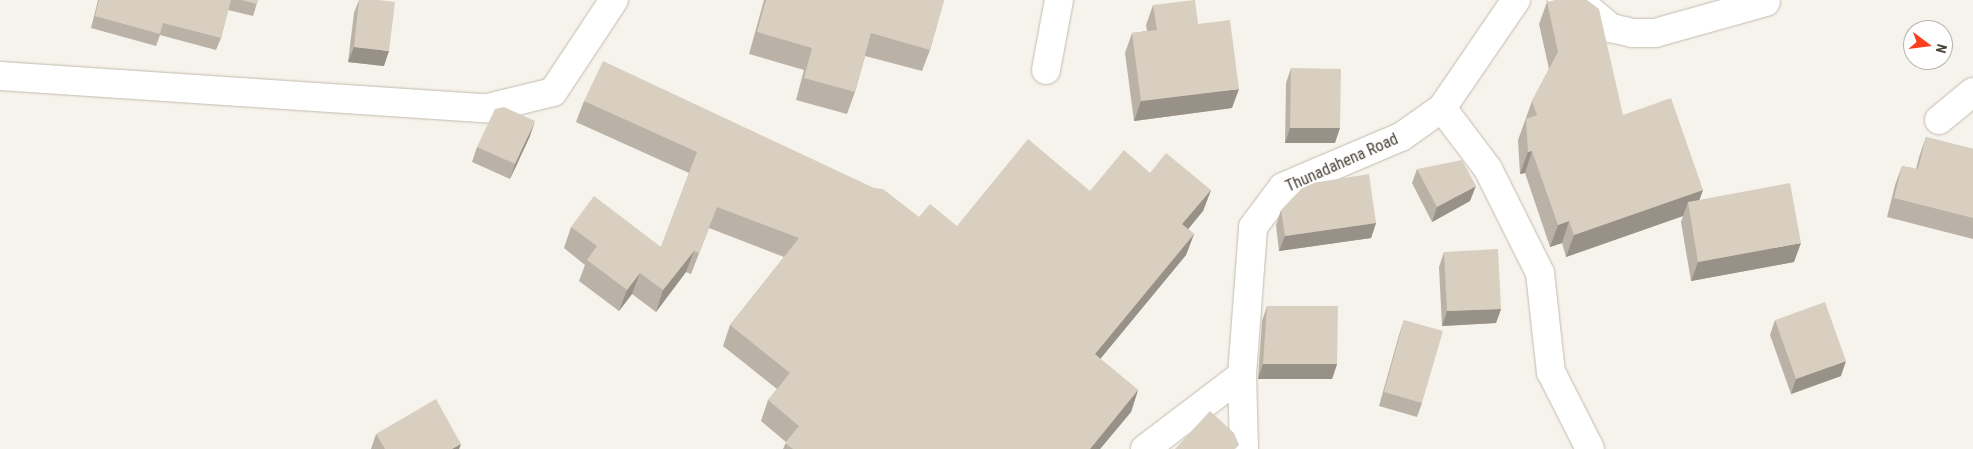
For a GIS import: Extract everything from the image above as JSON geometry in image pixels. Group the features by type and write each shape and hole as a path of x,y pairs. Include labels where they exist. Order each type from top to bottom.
{"street":[{"path":"0,76 488,108 553,92 588,61 614,0"},
{"path":"1046,70 1059,0"},
{"name":"Thunadahena Road","path":"1244,449 1242,375 1253,227 1276,193 1283,187 1401,137 1442,108 1516,0"},
{"path":"1562,0 1586,7 1610,28 1632,33 1655,33 1766,2"},
{"path":"1939,120 1973,92"},
{"path":"1442,108 1488,169 1540,273 1551,372 1590,449"},
{"path":"1145,449 1242,375"}],"building":[{"path":"99,0 231,0 221,38 163,23 160,34 95,16"},
{"path":"241,0 258,0 257,4"},
{"path":"359,0 395,2 389,51 354,47"},
{"path":"766,0 944,0 930,50 871,33 855,92 804,78 812,48 757,32"},
{"path":"1195,0 1198,24 1230,20 1239,89 1141,101 1132,33 1157,30 1153,5"},
{"path":"1555,0 1587,0 1599,9 1623,115 1671,98 1703,190 1574,235 1569,221 1558,225 1532,151 1528,152 1526,119 1537,115 1532,101 1558,52 1547,2"},
{"path":"603,61 874,188 883,189 919,217 930,204 957,226 1028,139 1090,191 1124,150 1150,173 1166,153 1211,190 1182,224 1194,234 1095,354 1138,390 1090,449 793,449 785,443 799,426 768,400 790,373 730,325 799,238 717,207 699,253 694,251 663,290 640,273 627,290 587,260 597,246 571,227 594,196 661,247 697,152 584,101"},
{"path":"1291,68 1341,69 1340,128 1290,128"},
{"path":"504,107 535,121 515,164 477,147 495,109"},
{"path":"1926,137 1973,149 1973,218 1894,198 1902,166 1918,169"},
{"path":"1462,160 1476,186 1437,207 1417,169"},
{"path":"1369,174 1376,223 1285,236 1281,210 1306,184"},
{"path":"1790,183 1801,243 1698,262 1688,202"},
{"path":"1498,249 1501,309 1447,311 1444,252"},
{"path":"1825,302 1846,361 1796,379 1775,320"},
{"path":"1267,306 1338,306 1337,364 1263,364"},
{"path":"1404,320 1443,331 1422,403 1384,392"},
{"path":"436,399 461,444 452,449 385,449 376,434"},
{"path":"1210,411 1234,433 1239,445 1235,449 1175,449"}]}
